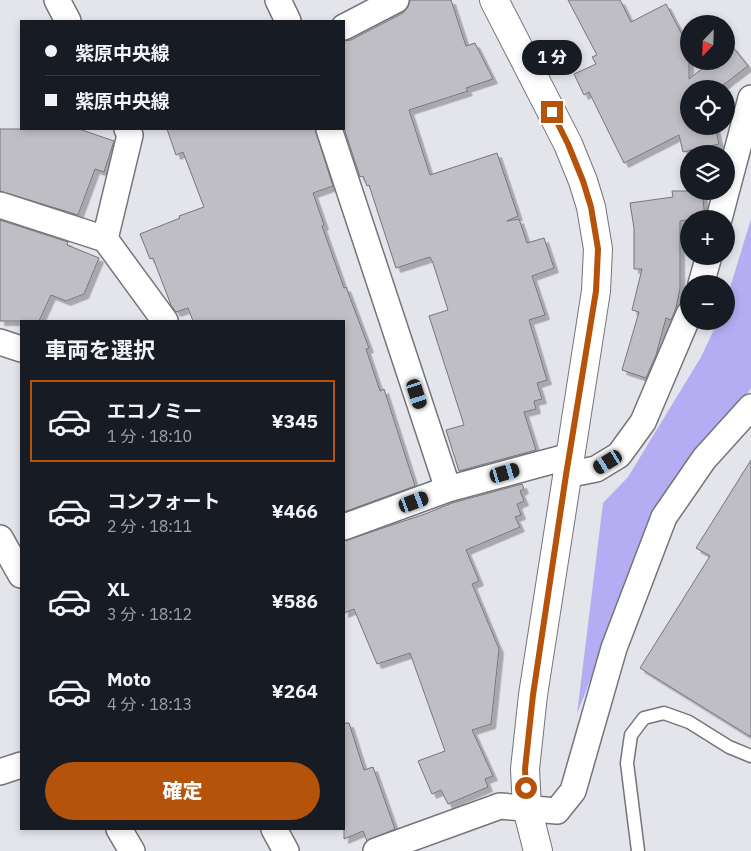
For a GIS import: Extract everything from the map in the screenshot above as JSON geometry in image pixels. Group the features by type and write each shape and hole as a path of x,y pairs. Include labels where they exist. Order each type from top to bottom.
{"street":[{"path":"56,0 67,20"},
{"path":"278,0 288,20"},
{"path":"345,26 396,0"},
{"path":"494,0 568,144 591,207 598,249 596,291 533,695 525,769 528,808 538,851"},
{"path":"721,210 751,98"},
{"path":"329,130 448,489"},
{"path":"106,239 133,131"},
{"path":"0,205 106,239 164,320"},
{"path":"345,527 448,489 568,465 596,469 619,455 643,422 682,330"},
{"path":"0,342 20,349"},
{"path":"376,851 500,806 557,811 572,791 614,648 664,517 704,459 751,407"},
{"path":"0,538 20,573"},
{"path":"0,772 20,765"},
{"path":"120,830 132,851"},
{"path":"275,830 286,851"}],"lane":[{"path":"638,851 627,763 631,735 644,718 664,713 689,722 729,747 751,756"}],"shaded area":[{"path":"751,219 751,388 740,406 653,511 577,714 603,503 628,477 701,357 714,330 735,330 734,275"}],"building":[{"path":"410,0 451,0 466,46 475,43 493,79 466,88 468,91 409,110 430,175 497,153 518,216 507,221 519,219 527,243 544,238 554,268 532,276 545,315 529,320 547,380 537,383 542,399 534,401 536,409 524,412 536,450 459,471 446,430 464,425 429,316 448,310 433,263 430,257 396,268 369,185 367,186 363,176 360,177 345,130 345,41 351,40 403,13 408,7"},
{"path":"568,0 620,0 631,22 666,4 680,31 680,70 689,70 689,79 700,70 735,70 735,50 748,66 730,80 680,80 680,135 717,135 719,144 681,145 679,135 624,163 589,92 584,95 574,74 596,64 592,57 597,55"},
{"path":"0,129 82,130 114,141 104,172 95,169 78,215 0,191"},
{"path":"167,130 315,130 333,186 313,193 324,225 322,226 344,288 346,287 369,348 366,349 380,391 384,389 415,486 345,512 345,320 193,320 188,308 176,312 171,305 153,258 150,259 140,234 204,207 183,152 176,155"},
{"path":"672,191 680,191 680,200 703,200 704,210 680,210 680,289 676,308 671,320 666,318 656,355 646,378 622,370 639,312 632,310 642,269 634,269 634,228 630,203 673,197"},
{"path":"0,220 68,242 67,245 99,258 84,294 66,301 51,295 39,320 0,321"},
{"path":"751,460 751,737 640,668 710,556 696,548"},
{"path":"522,484 524,489 520,491 524,501 517,504 521,515 515,517 520,527 466,550 479,581 472,584 499,649 491,724 472,730 493,776 485,779 488,787 448,804 441,790 432,794 418,761 445,751 410,653 377,664 354,609 345,613 345,541 452,503"},
{"path":"345,723 349,723 364,770 373,767 395,829 367,841 363,831 344,839"}],"route":[{"path":"526,788 525,769 533,695 596,291 598,249 591,207 583,181 552,112"}]}
